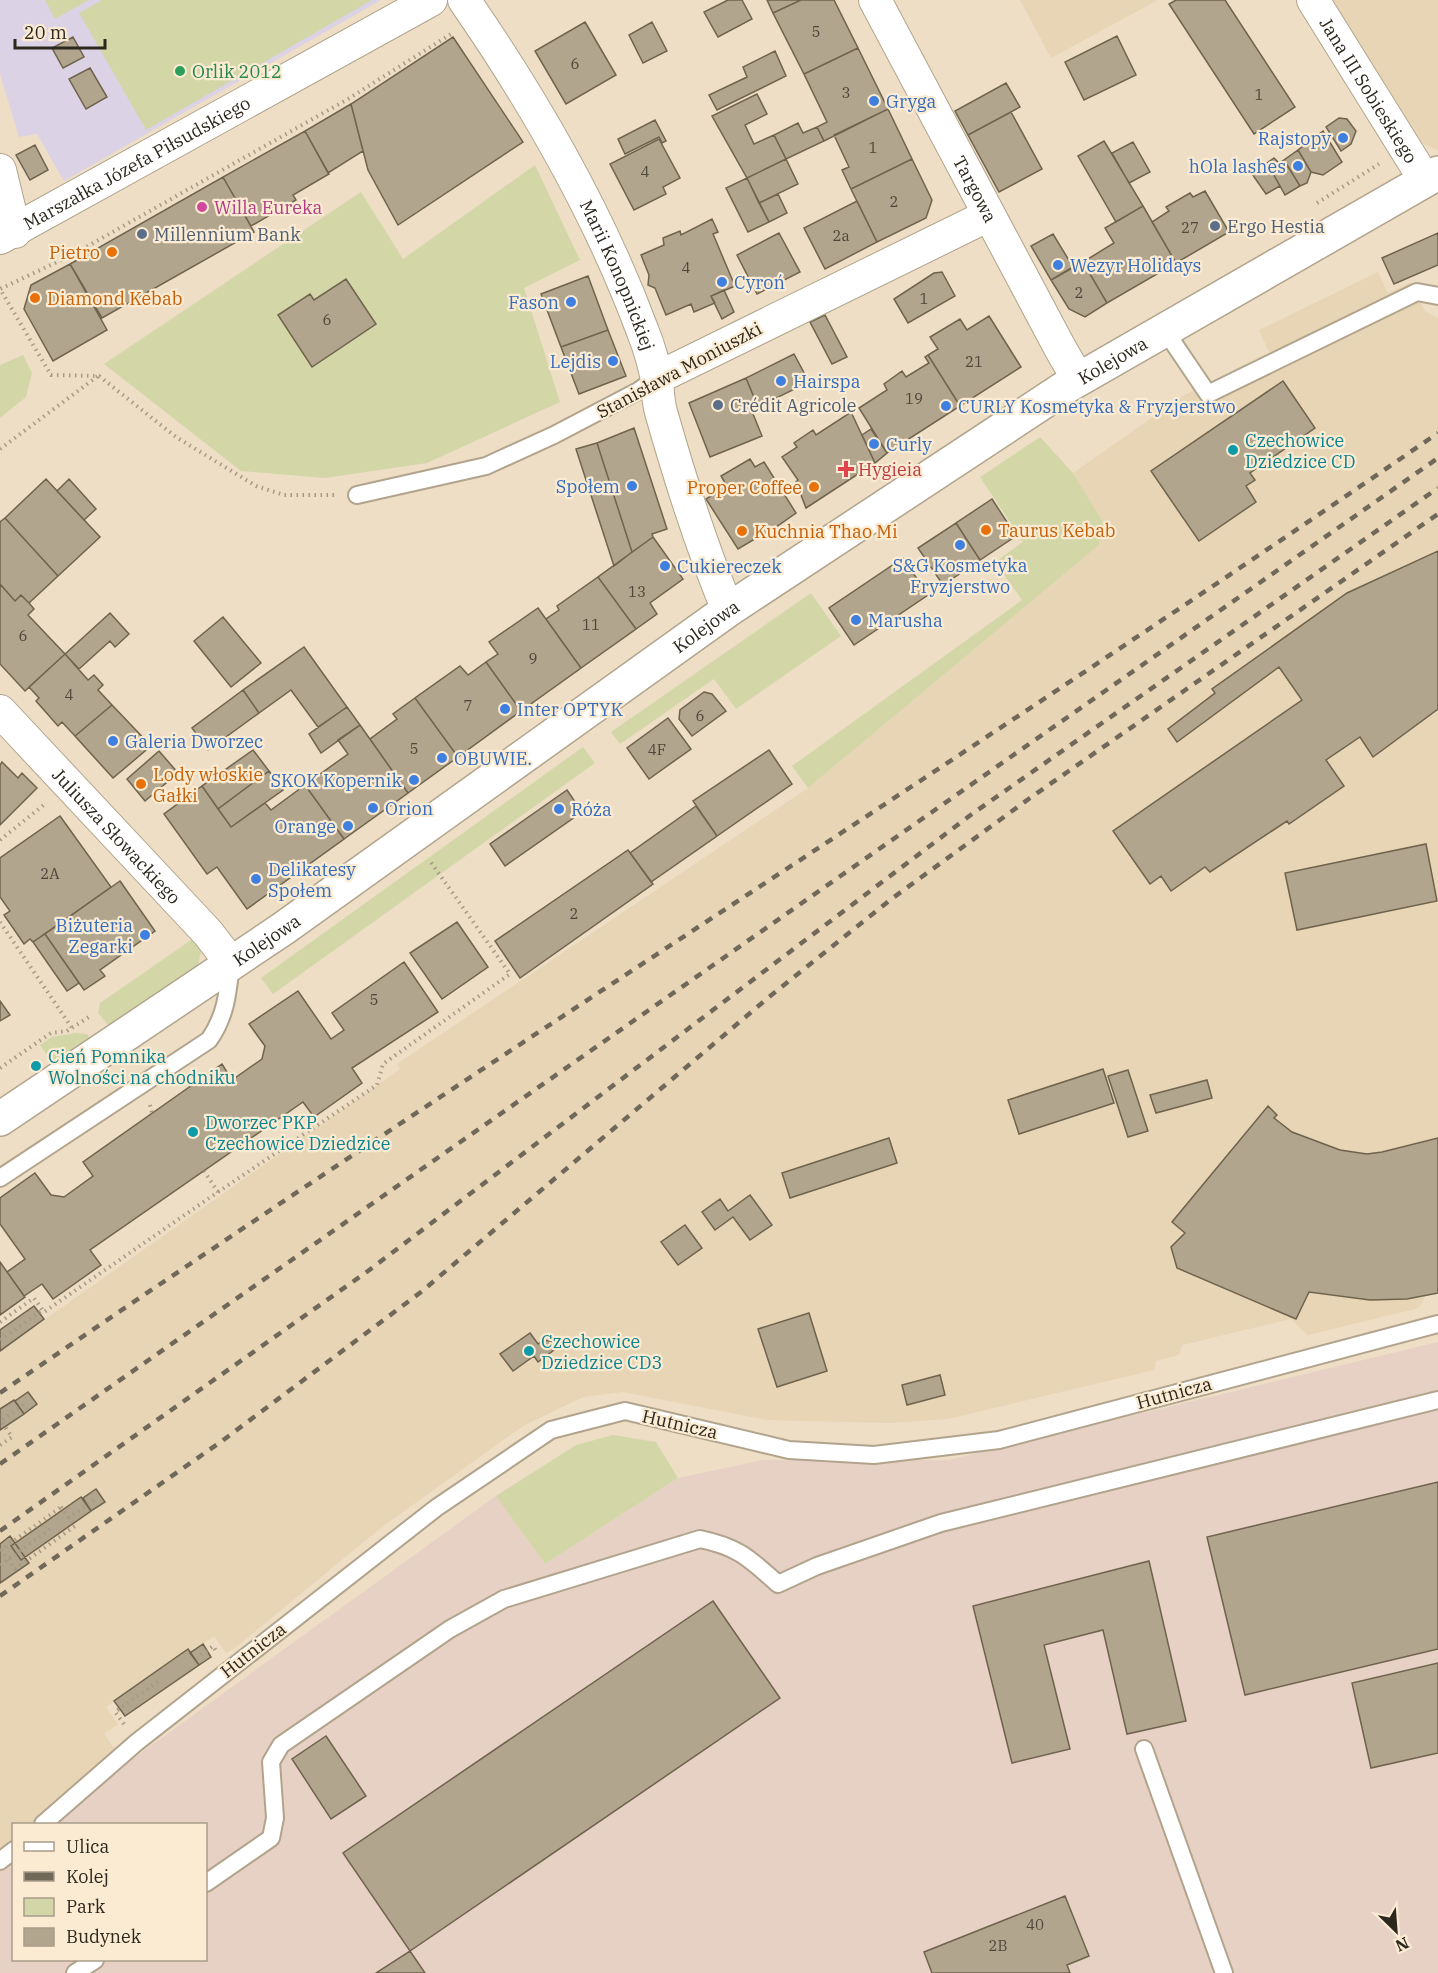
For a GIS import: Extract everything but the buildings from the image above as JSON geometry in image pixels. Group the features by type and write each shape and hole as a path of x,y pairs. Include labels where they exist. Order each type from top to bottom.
{"street":[{"name":"Marszałka Józefa Piłsudskiego","path":"8,235 431,0"},
{"name":"Jana III Sobieskiego","path":"1313,0 1432,176"},
{"name":"Targowa","path":"880,2 989,215 1078,379"},
{"name":"Marii Konopnickiej","path":"462,14 540,115 585,198 644,334 657,378 660,408 666,430 706,558 728,610"},
{"path":"0,170 8,235"},
{"name":"Kolejowa","path":"0,1119 231,963 728,610 1078,379 1432,176"},
{"name":"Stanisława Moniuszki","path":"657,378 989,215"},
{"name":"Juliusza Słowackiego","path":"0,711 208,933 231,963"}],"lane":[{"path":"1164,329 1208,394 1417,292 1438,296"},
{"name":"Stanisława Moniuszki","path":"357,495 486,466 554,435 638,392 657,378"},
{"path":"0,1178 209,1040 219,1026 227,1002 231,963"},
{"name":"Hutnicza","path":"44,1823 137,1742 407,1530 550,1430 624,1411 789,1450 874,1455 999,1440 1438,1324"},
{"path":"207,1882 271,1838 275,1818 271,1762 281,1745 450,1629 504,1599 700,1539 728,1545 752,1561 778,1584 818,1566 941,1523 1438,1400"},
{"path":"1144,1749 1224,1973"},
{"path":"0,1861 12,1852"},
{"path":"75,1973 92,1961"}],"path":[{"path":"357,495 284,495 256,486 176,437 99,376 51,375 0,289 72,255 338,105 462,14"},
{"path":"0,449 99,376"},
{"path":"0,840 69,784"},
{"path":"0,1340 377,1085 383,1064 510,974 425,854"},
{"path":"0,922 72,1028"},
{"path":"0,1068 51,1033 72,1028 89,1017"},
{"path":"204,1171 218,1192"},
{"path":"0,1322 34,1298 43,1310"},
{"path":"0,1445 12,1437 1,1421 26,1403"},
{"path":"68,1518 94,1500"},
{"path":"61,1507 75,1526 15,1569 8,1559 1,1550 61,1507"},
{"path":"0,1564 53,1527"},
{"path":"122,1707 159,1681"}],"shaded area":[{"path":"0,0 381,0 64,181 37,134 19,137 0,74"},
{"path":"1020,0 1158,0 1051,58"},
{"path":"1327,0 1438,0 1438,150 1423,144 1405,123"},
{"path":"1378,272 1388,293 1411,282 1425,311 1438,318 1438,1293 1426,1295 1419,1308 1308,1335 1291,1319 1182,1345 1179,1355 1156,1361 1154,1370 948,1419 889,1423 766,1420 623,1392 583,1397 523,1426 382,1527 235,1648 226,1653 214,1636 190,1653 188,1650 106,1707 118,1724 104,1734 115,1749 31,1823 12,1823 12,1841 0,1851 0,1351 400,1069 397,1064 808,788 1099,545 1105,525 1073,473 1183,396 1269,352 1259,330"},
{"path":"1438,1342 1438,1973 0,1973 0,1869 12,1859 12,1961 207,1961 207,1823 55,1823 127,1763 496,1496 545,1564 678,1478 763,1460 949,1460"}],"green space":[{"path":"45,0 89,0 55,19"},
{"name":"Orlik 2012","path":"102,0 372,0 146,130 79,13"},
{"path":"535,165 580,260 524,288 560,402 427,463 325,478 241,471 104,364 361,192 403,259"},
{"path":"23,355 32,373 26,397 0,418 0,365"},
{"path":"1040,437 1073,473 1105,525 1099,545 808,788 792,766 1022,600 995,562 1023,542 980,477"},
{"path":"811,593 841,636 736,709 714,679 620,744 611,732"},
{"path":"583,747 595,763 273,994 261,978"},
{"path":"194,938 201,951 198,965 108,1025 98,1013 100,1003"},
{"path":"76,1033 87,1034 90,1038 52,1062 40,1045 52,1037"},
{"path":"613,1435 656,1442 678,1478 545,1564 496,1496 576,1445"}],"railway":[{"path":"0,1393 358,1151 1080,675 1438,433"},
{"path":"0,1464 1438,458"},
{"path":"0,1531 368,1271 972,814 1438,488"},
{"path":"0,1596 222,1441 421,1292 769,997 890,900 1030,798 1438,514"}],"place":[{"name":"Orlik 2012","path":"180,71"},
{"name":"Gryga","path":"874,101"},
{"name":"Rajstopy","path":"1343,138"},
{"name":"hOla lashes","path":"1298,166"},
{"name":"Willa Eureka","path":"202,207"},
{"name":"Ergo Hestia","path":"1215,226"},
{"name":"Millennium Bank","path":"142,234"},
{"name":"Pietro","path":"112,252"},
{"name":"Wezyr Holidays","path":"1058,265"},
{"name":"Cyroń","path":"722,282"},
{"name":"Diamond Kebab","path":"35,298"},
{"name":"Fason","path":"571,302"},
{"name":"Lejdis","path":"613,361"},
{"name":"Hairspa","path":"781,381"},
{"name":"Crédit Agricole","path":"718,405"},
{"name":"CURLY Kosmetyka & Fryzjerstwo","path":"946,406"},
{"name":"Curly","path":"874,444"},
{"name":"Czechowice Dziedzice CD","path":"1233,450"},
{"name":"Hygieia","path":"846,469"},
{"name":"Społem","path":"632,486"},
{"name":"Proper Coffee","path":"814,487"},
{"name":"Taurus Kebab","path":"986,530"},
{"name":"Kuchnia Thao Mi","path":"742,531"},
{"name":"S&G Kosmetyka Fryzjerstwo","path":"960,545"},
{"name":"Cukiereczek","path":"665,566"},
{"name":"Marusha","path":"856,620"},
{"name":"Inter OPTYK","path":"505,709"},
{"name":"Galeria Dworzec","path":"113,741"},
{"name":"OBUWIE.","path":"442,758"},
{"name":"SKOK Kopernik","path":"414,780"},
{"name":"Lody włoskie Gałki","path":"141,784"},
{"name":"Orion","path":"373,808"},
{"name":"Róża","path":"559,809"},
{"name":"Orange","path":"348,826"},
{"name":"Delikatesy Społem","path":"256,879"},
{"name":"Biżuteria Zegarki","path":"145,935"},
{"name":"Cień Pomnika Wolności na chodniku","path":"36,1066"},
{"name":"Dworzec PKP Czechowice Dziedzice","path":"193,1132"},
{"name":"Czechowice Dziedzice CD3","path":"529,1351"}]}
